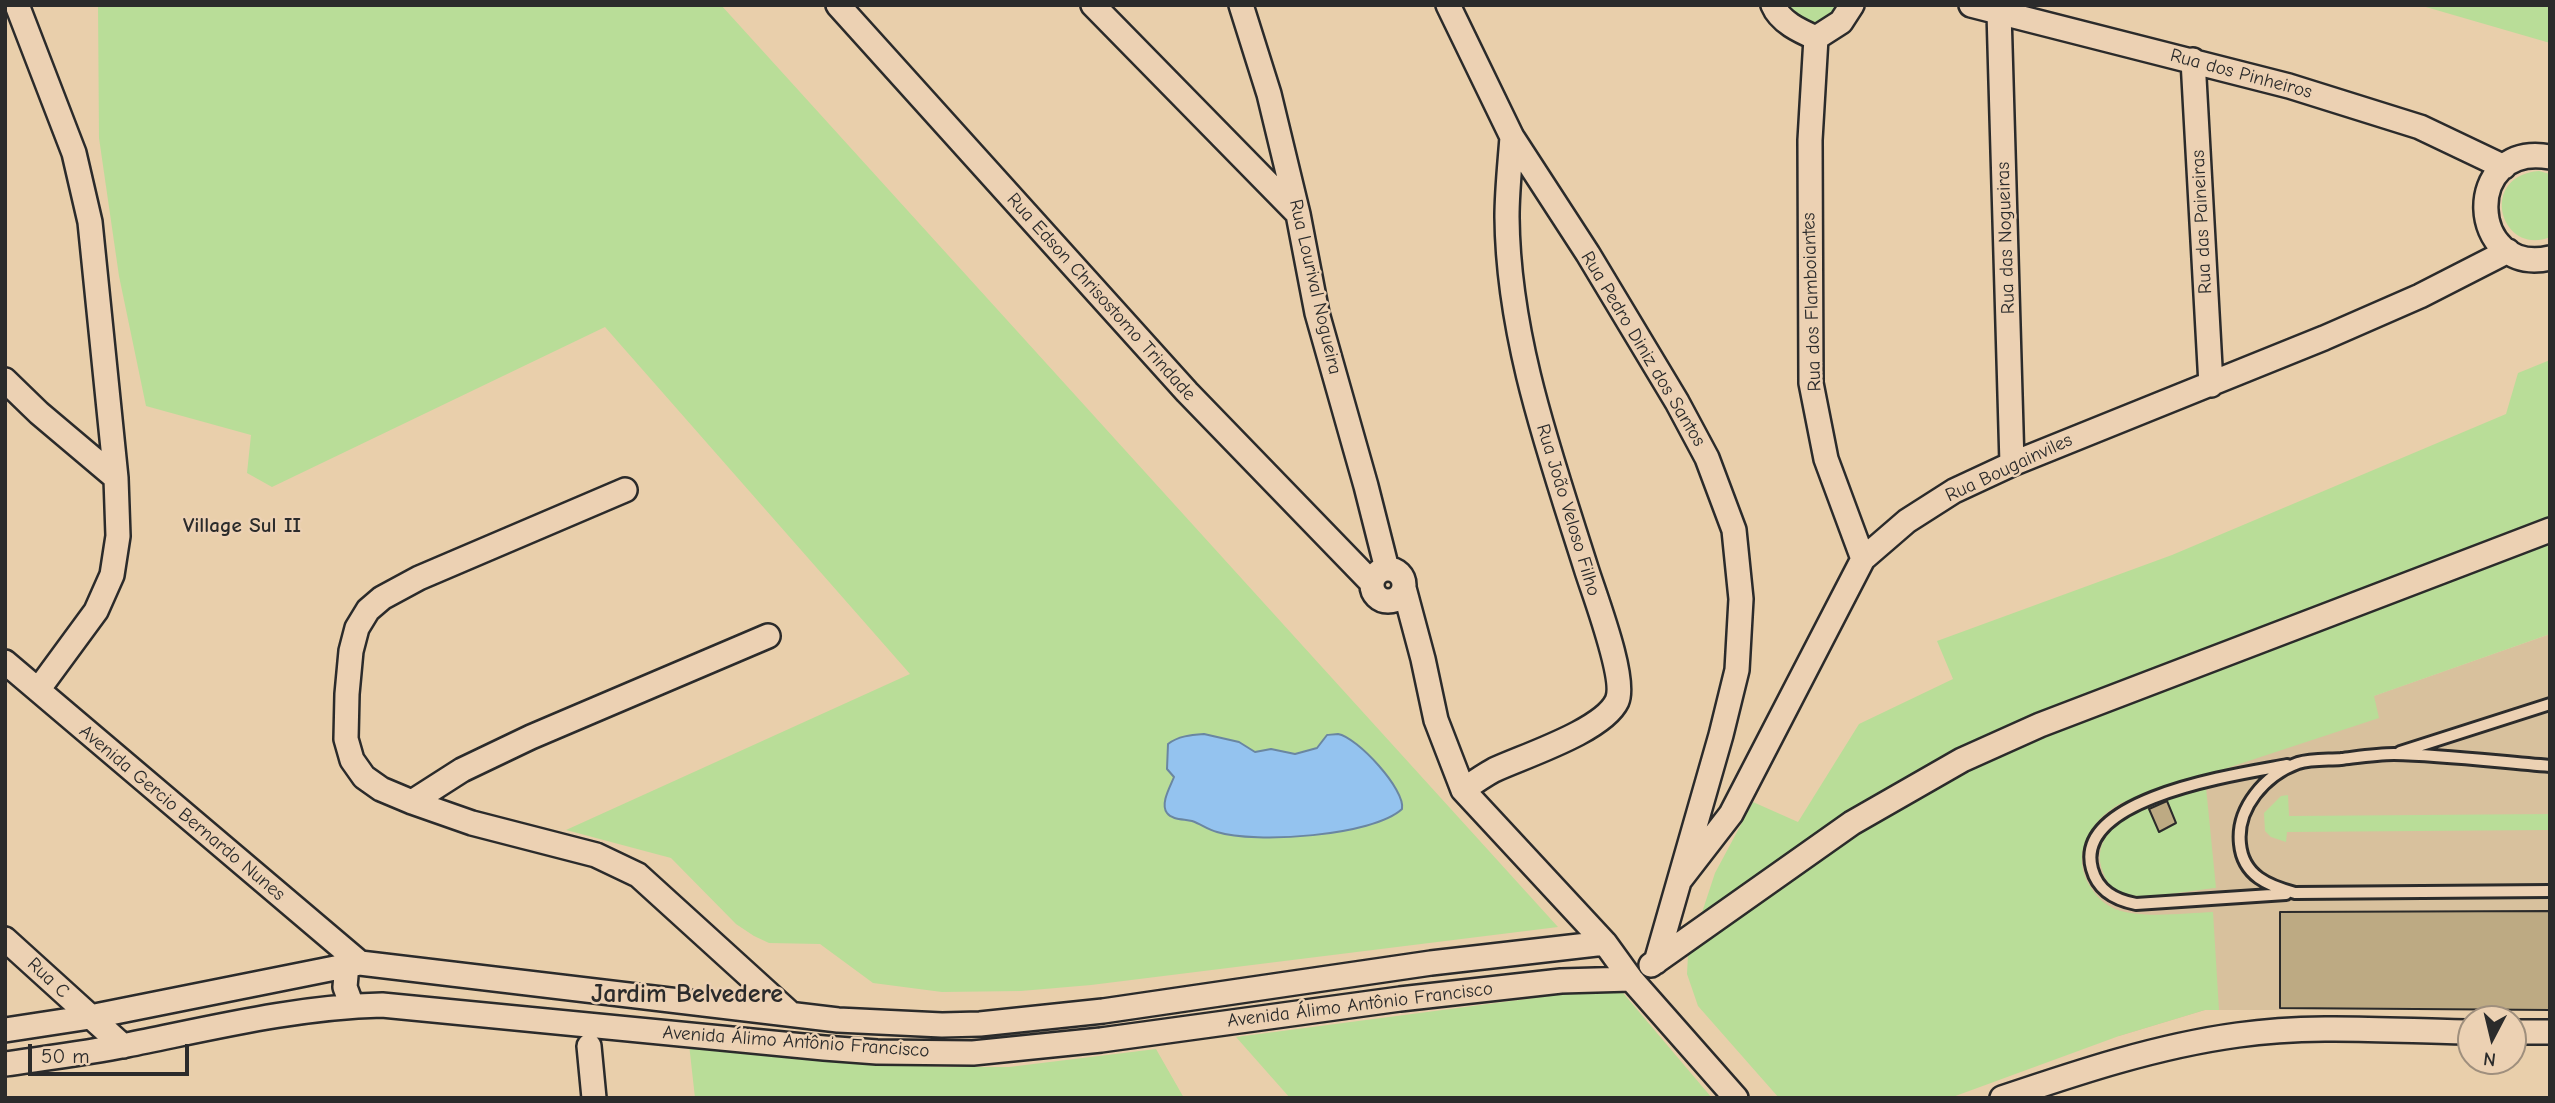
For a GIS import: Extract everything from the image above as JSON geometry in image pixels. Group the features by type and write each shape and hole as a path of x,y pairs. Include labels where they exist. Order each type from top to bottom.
{"street":[{"path":"18,5 74,153 90,222 116,478 118,536 112,575 96,611 38,690"},
{"name":"Rua Edson Chrisostomo Trindade","path":"838,5 1178,382 1380,584"},
{"path":"1093,5 1298,214"},
{"name":"Rua Lourival Nogueira","path":"1241,5 1269,94 1298,214 1317,313 1366,486 1380,584"},
{"name":"Rua Pedro Diniz dos Santos","path":"1448,5 1511,137 1588,254 1677,402 1707,458 1734,530 1741,599 1737,670 1656,962"},
{"path":"1773,5 1774,10 1793,27 1816,38 1841,22 1852,5"},
{"name":"Rua dos Pinheiros","path":"1971,5 2289,86 2420,127 2504,167"},
{"name":"Rua das Nogueiras","path":"1999,12 2012,464"},
{"name":"Rua dos Flamboiantes","path":"1816,38 1810,140 1811,383 1826,459 1863,559"},
{"name":"Rua das Paineiras","path":"2193,60 2211,385"},
{"name":"Rua João Veloso Filho","path":"1463,790 1493,771 1538,753 1598,722 1619,699 1620,685 1606,629 1539,416 1518,328 1507,217 1511,137"},
{"path":"2550,157 2527,156 2504,167 2489,186 2484,209 2491,233 2508,251 2532,259 2550,258"},
{"name":"Rua Bougainviles","path":"1680,880 1731,814 1863,559 1907,520 1954,491 2012,464 2211,385 2420,296 2508,251"},
{"path":"5,380 39,413 116,478"},
{"path":"625,490 419,578 382,598 368,610 357,628 351,651 346,739 352,760 365,777 381,789 412,802 472,823 596,855 638,875 791,1014"},
{"path":"1631,979 1852,823 1962,760 2040,725 2550,530"},
{"path":"1423,659 1380,584 1396,571 1402,577 1423,659 1436,720 1463,790 1605,943 1631,979 1736,1098"},
{"path":"412,802 462,770 531,737 768,636"},
{"name":"Avenida Gercio Bernardo Nunes","path":"5,662 353,963"},
{"name":"Rua C","path":"5,939 123,1046"},
{"name":"Avenida Álimo Antônio Francisco","path":"5,1030 90,1017 353,963 791,1014 889,1023 980,1024 1126,1008 1431,963 1605,943"},
{"path":"352,1006 345,987 353,963"},
{"path":"382,1006 387,987 384,967"},
{"name":"Avenida Álimo Antônio Francisco","path":"5,1064 123,1046 258,1018 352,1006 382,1006 824,1048 877,1052 973,1053 1101,1040 1454,993 1561,981 1631,979"},
{"path":"2002,1098 2088,1068 2238,1035 2309,1030 2457,1032"},
{"path":"2527,1032 2550,1032"},
{"path":"589,1046 594,1098"}],"lane":[{"path":"2394,754 2550,704"},
{"path":"2550,766 2394,754 2300,762 2213,779 2129,808 2113,817 2098,832 2090,858 2095,876 2106,892 2125,902 2136,904 2295,893 2550,891"},
{"path":"2295,893 2263,883 2254,875 2242,857 2239,837 2242,816 2253,797 2271,779 2300,762"}],"shaded area":[{"path":"2550,634 2550,1010 2527,1010 2527,1005 2457,1005 2457,1010 2205,1010 2119,1036 1984,846 2325,713"}],"green space":[{"path":"98,5 721,5 1558,927 1091,985 1021,991 942,992 873,983 820,944 769,943 736,924 671,858 566,830 910,674 605,327 272,487 247,473 251,435 146,406 119,276 99,138"},
{"path":"1781,5 1843,5 1826,18 1812,22 1798,18"},
{"path":"2419,5 2550,5 2550,43"},
{"path":"2539,171 2550,174 2550,237 2533,240 2519,236 2509,226 2503,213 2502,199 2508,186 2520,176"},
{"path":"2550,360 2550,634 2374,696 2379,718 2121,803 2100,819 2086,840 2082,863 2085,876 2096,895 2111,907 2150,915 2213,912 2219,1010 2205,1010 2119,1036 1950,1098 1779,1098 1698,1006 1687,974 1688,955 1715,873 1753,802 1798,822 1859,724 1953,679 1937,641 2172,555 2506,414 2518,373"},
{"path":"2206,787 2216,888 2138,896 2113,888 2103,872 2100,853 2106,838 2117,825 2152,805"},
{"path":"2288,795 2289,816 2550,814 2550,830 2287,832 2286,842 2271,837 2265,831 2264,813 2281,796"},
{"path":"1618,987 1712,1098 1290,1098 1236,1037"},
{"path":"689,1044 941,1067 1009,1067 1156,1049 1184,1098 695,1098"}],"water":[{"path":"1204,734 1239,742 1255,752 1271,749 1295,754 1317,748 1327,735 1338,734 1346,737 1368,754 1389,778 1401,800 1402,809 1366,826 1285,837 1235,836 1172,817 1165,809 1166,795 1174,777 1167,769 1168,744 1190,735"}],"building":[{"path":"2167,801 2176,823 2159,832 2149,809"},
{"path":"2550,911 2550,1010 2527,1010 2527,1005 2457,1005 2457,1009 2280,1008 2280,912"}],"district":[{"name":"Village Sul II","path":"242,526"},
{"name":"Jardim Belvedere","path":"687,995"}]}
